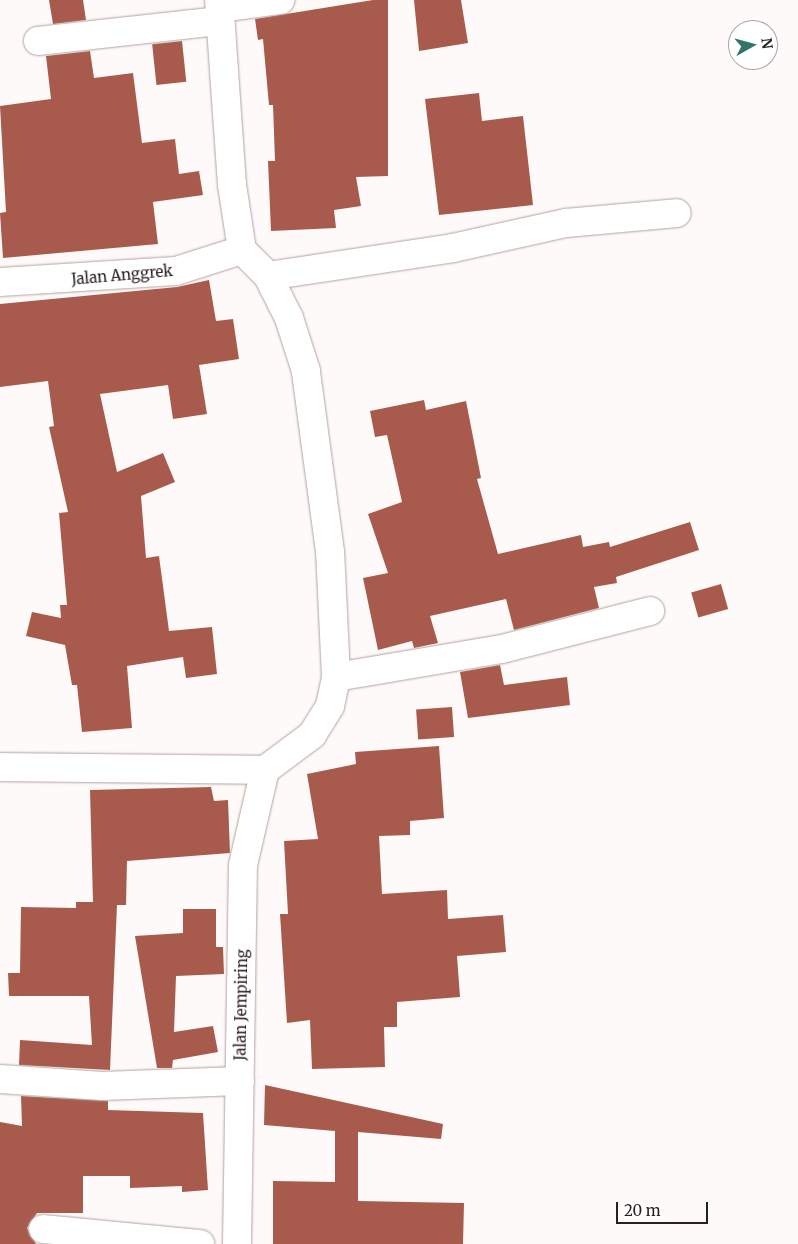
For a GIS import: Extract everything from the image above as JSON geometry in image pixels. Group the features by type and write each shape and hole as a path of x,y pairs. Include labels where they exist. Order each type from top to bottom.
{"street":[{"path":"38,41 280,0"},
{"path":"0,767 265,770 321,724 330,706 336,676 330,552 306,371 289,318 268,276 242,250 232,185 220,10"},
{"path":"268,276 454,248 566,224 676,213"},
{"name":"Jalan Anggrek","path":"0,282 176,271 242,250"},
{"path":"336,676 502,649 650,611"},
{"name":"Jalan Jempiring","path":"237,1244 242,865 265,770"},
{"path":"0,1079 102,1086 240,1081"},
{"path":"43,1229 200,1244"}],"building":[{"path":"49,0 83,0 86,20 53,24"},
{"path":"373,0 388,0 388,176 356,177 361,206 334,210 336,228 271,231 268,161 275,161 273,105 269,105 263,39 258,40 255,19"},
{"path":"414,0 461,0 468,43 419,51"},
{"path":"182,41 186,82 156,85 152,44"},
{"path":"90,51 94,78 133,73 142,143 175,139 179,174 199,171 203,195 153,202 158,244 3,258 0,213 6,212 0,106 51,99 46,56"},
{"path":"479,93 482,121 523,116 533,205 439,215 425,99"},
{"path":"209,280 216,321 233,319 239,359 199,365 207,414 173,419 168,385 100,394 117,472 163,453 175,482 141,496 146,558 159,556 169,631 212,627 217,674 186,678 183,657 127,666 132,728 82,732 77,685 72,685 65,645 26,636 32,612 61,618 60,605 67,605 59,513 68,512 49,427 54,426 48,381 0,387 0,304 177,287"},
{"path":"424,400 426,410 466,401 481,478 477,479 498,554 581,535 583,547 609,542 610,547 690,522 699,550 616,577 617,583 594,587 599,608 514,630 506,599 430,616 438,643 414,648 412,641 378,650 363,578 388,573 368,514 402,502 387,435 375,437 370,411"},
{"path":"721,584 728,609 698,618 691,593"},
{"path":"500,665 504,685 567,677 570,705 468,718 460,672"},
{"path":"452,707 454,737 418,739 416,710"},
{"path":"439,746 444,818 410,821 410,835 379,836 382,894 447,890 448,919 503,915 506,952 457,956 460,997 397,1002 397,1027 384,1027 385,1067 312,1069 310,1020 287,1023 280,914 288,914 284,841 318,839 307,774 356,764 355,752"},
{"path":"211,787 214,801 228,800 230,853 127,861 126,905 117,905 110,1070 19,1065 20,1040 92,1045 89,996 9,996 8,973 20,973 21,907 76,908 76,902 93,902 90,790"},
{"path":"183,909 216,909 216,947 223,947 224,974 176,976 174,1032 213,1026 218,1052 173,1060 172,1068 157,1068 135,936 183,933"},
{"path":"265,1085 443,1124 441,1139 358,1132 358,1201 464,1203 463,1244 273,1244 273,1181 335,1182 335,1131 264,1125"},
{"path":"21,1096 108,1101 108,1110 203,1113 208,1190 182,1192 182,1186 130,1188 130,1176 83,1176 83,1213 37,1213 27,1228 36,1244 0,1244 0,1122 22,1126"}]}
